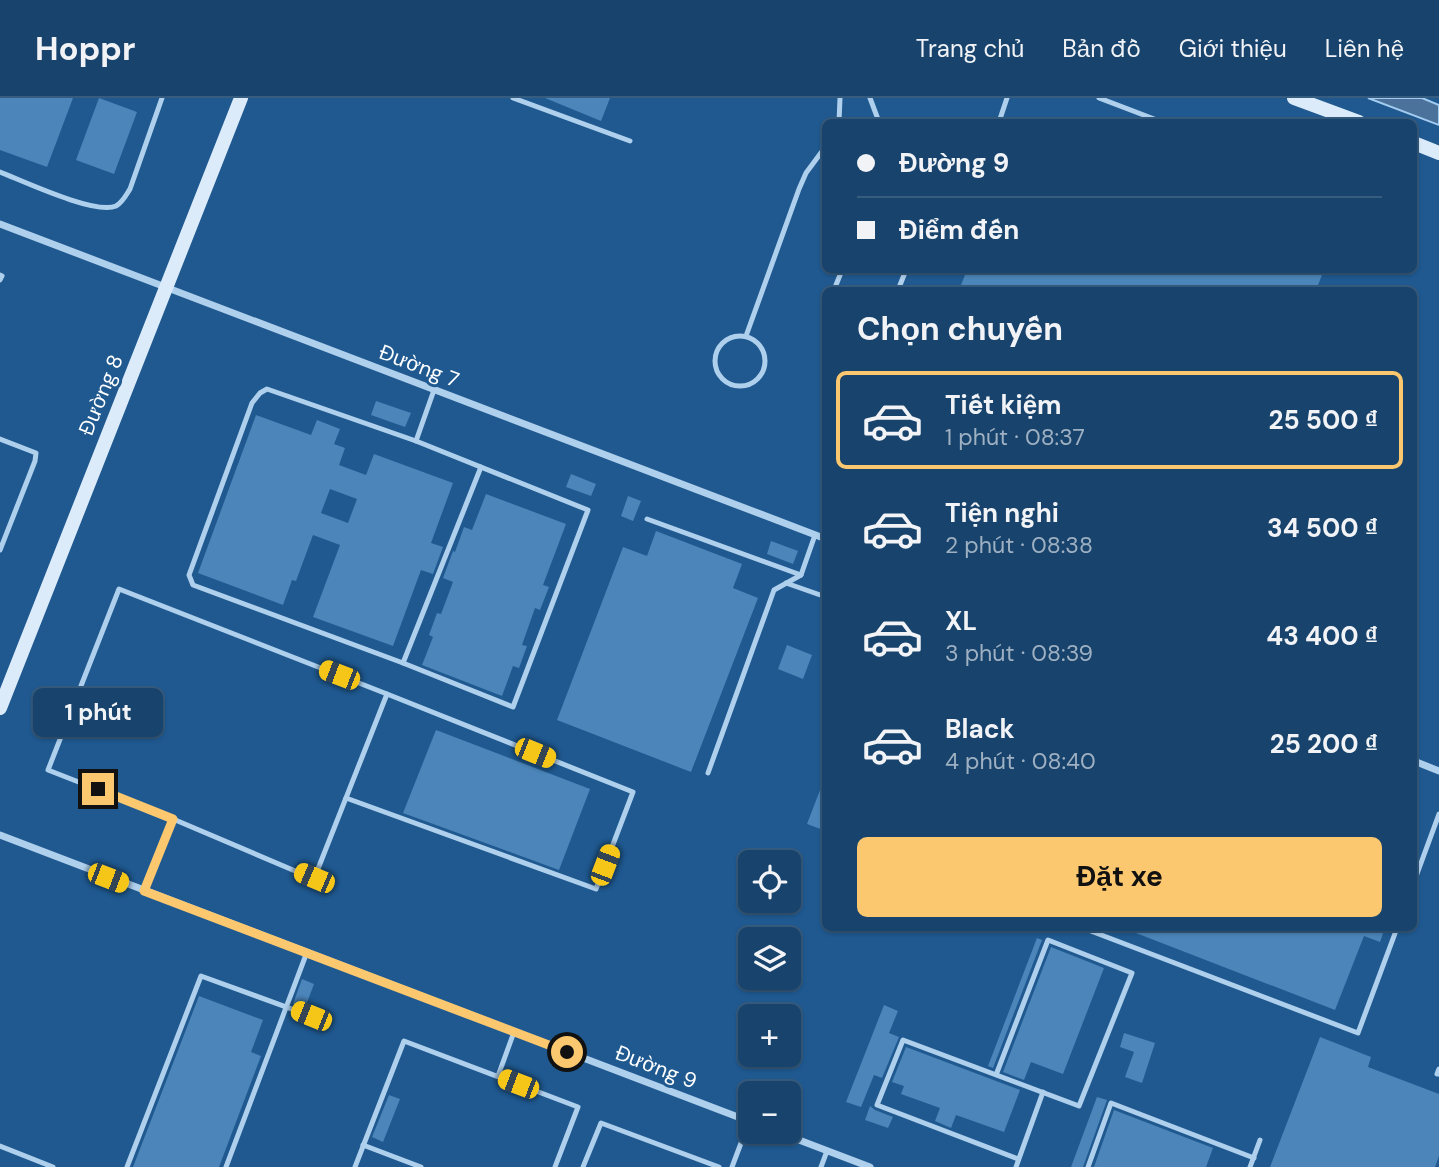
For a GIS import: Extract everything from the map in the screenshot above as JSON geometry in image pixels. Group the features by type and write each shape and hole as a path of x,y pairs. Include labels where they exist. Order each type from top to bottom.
{"street":[{"name":"Đường 8","path":"0,708 241,98"},
{"path":"1294,98 1351,119"},
{"path":"1417,144 1439,153"},
{"name":"Đường 7","path":"0,224 822,538"},
{"path":"1417,762 1439,771"},
{"name":"Đường 9","path":"0,835 738,1117"},
{"path":"801,1141 870,1167"}],"lane":[{"path":"0,172 86,205 114,207 122,202 130,189 162,98"},
{"path":"513,98 630,141"},
{"path":"839,119 840,98"},
{"path":"870,98 878,119"},
{"path":"1000,119 1007,98"},
{"path":"1099,98 1154,119"},
{"path":"746,336 799,189 822,151"},
{"path":"746,336 760,345 764,352 764,369 754,381 739,386 731,384 719,373 715,357 718,349 730,338 746,336"},
{"path":"267,389 416,441 481,467 588,510 513,707 193,584 189,575 252,402 267,389"},
{"path":"416,441 434,390"},
{"path":"0,439 36,453 0,550"},
{"path":"402,663 481,467"},
{"path":"647,519 801,575"},
{"path":"708,773 774,590 801,575 815,535"},
{"path":"786,583 822,596"},
{"path":"346,798 596,889 633,792 387,694 119,589 48,769 314,878 387,694"},
{"path":"1417,874 1439,814"},
{"path":"144,891 173,819"},
{"path":"1091,931 1359,1033 1396,931"},
{"path":"996,1075 1048,940 1132,972 1079,1106 1043,1093 903,1040 877,1105 1018,1159"},
{"path":"226,1167 307,952"},
{"path":"127,1167 201,976 311,1016"},
{"path":"498,1076 514,1032"},
{"path":"355,1167 404,1041 578,1107 555,1167"},
{"path":"1016,1167 1043,1093"},
{"path":"1088,1167 1111,1103 1254,1158"},
{"path":"583,1167 601,1123 719,1167"},
{"path":"1250,1167 1260,1140"},
{"path":"732,1167 741,1144"},
{"path":"363,1145 421,1167"},
{"path":"0,1146 53,1167"},
{"path":"821,1167 827,1151"}],"water":[{"path":"1368,98 1422,98 1439,105 1439,125"}],"building":[{"path":"0,98 73,98 47,167 0,150"},
{"path":"99,98 137,112 114,174 76,160"},
{"path":"545,98 610,98 601,121"},
{"path":"966,273 1323,273 1317,287 960,287"},
{"path":"376,401 411,413 405,427 371,415"},
{"path":"256,415 311,435 317,420 340,429 334,444 345,448 339,465 366,475 374,454 453,483 431,543 443,547 433,574 421,570 393,646 313,617 340,545 313,535 296,581 292,580 283,605 198,573","holes":["330,489 357,499 348,523 321,513"]},
{"path":"571,474 596,484 591,496 566,487"},
{"path":"486,494 566,524 543,585 549,587 540,610 535,608 522,645 527,646 519,668 513,666 502,696 422,665 433,637 429,635 437,613 441,614 453,582 443,578 453,551 455,552 464,527 472,530"},
{"path":"628,496 641,501 633,521 621,516"},
{"path":"656,531 742,564 733,588 758,598 691,772 557,720 623,547 647,556"},
{"path":"771,541 798,551 793,564 767,554"},
{"path":"787,645 812,655 803,679 778,669"},
{"path":"436,730 590,789 559,870 403,813"},
{"path":"822,785 822,830 807,824"},
{"path":"1131,931 1384,931 1380,942 1364,936 1335,1010"},
{"path":"1037,938 1042,940 993,1068 988,1066"},
{"path":"1051,947 1104,968 1063,1074 1031,1062 1024,1080 1003,1072"},
{"path":"302,979 314,984 305,1008 293,1004"},
{"path":"199,996 263,1020 251,1052 261,1056 219,1167 133,1167"},
{"path":"884,1005 898,1011 889,1033 899,1037 882,1078 874,1075 861,1107 846,1102"},
{"path":"1124,1033 1155,1043 1142,1083 1125,1077 1134,1052 1120,1047"},
{"path":"1320,1037 1371,1057 1368,1067 1439,1094 1439,1156 1435,1167 1270,1167"},
{"path":"906,1047 1020,1090 1004,1132 956,1115 951,1128 935,1121 940,1108 901,1094 904,1086 892,1082"},
{"path":"389,1095 400,1099 383,1142 372,1137"},
{"path":"1097,1097 1107,1100 1083,1167 1071,1167"},
{"path":"870,1106 893,1117 888,1128 865,1120"},
{"path":"1114,1110 1213,1148 1206,1167 1094,1167"}],"route":[{"path":"98,789 173,819 144,891 567,1052"}]}
